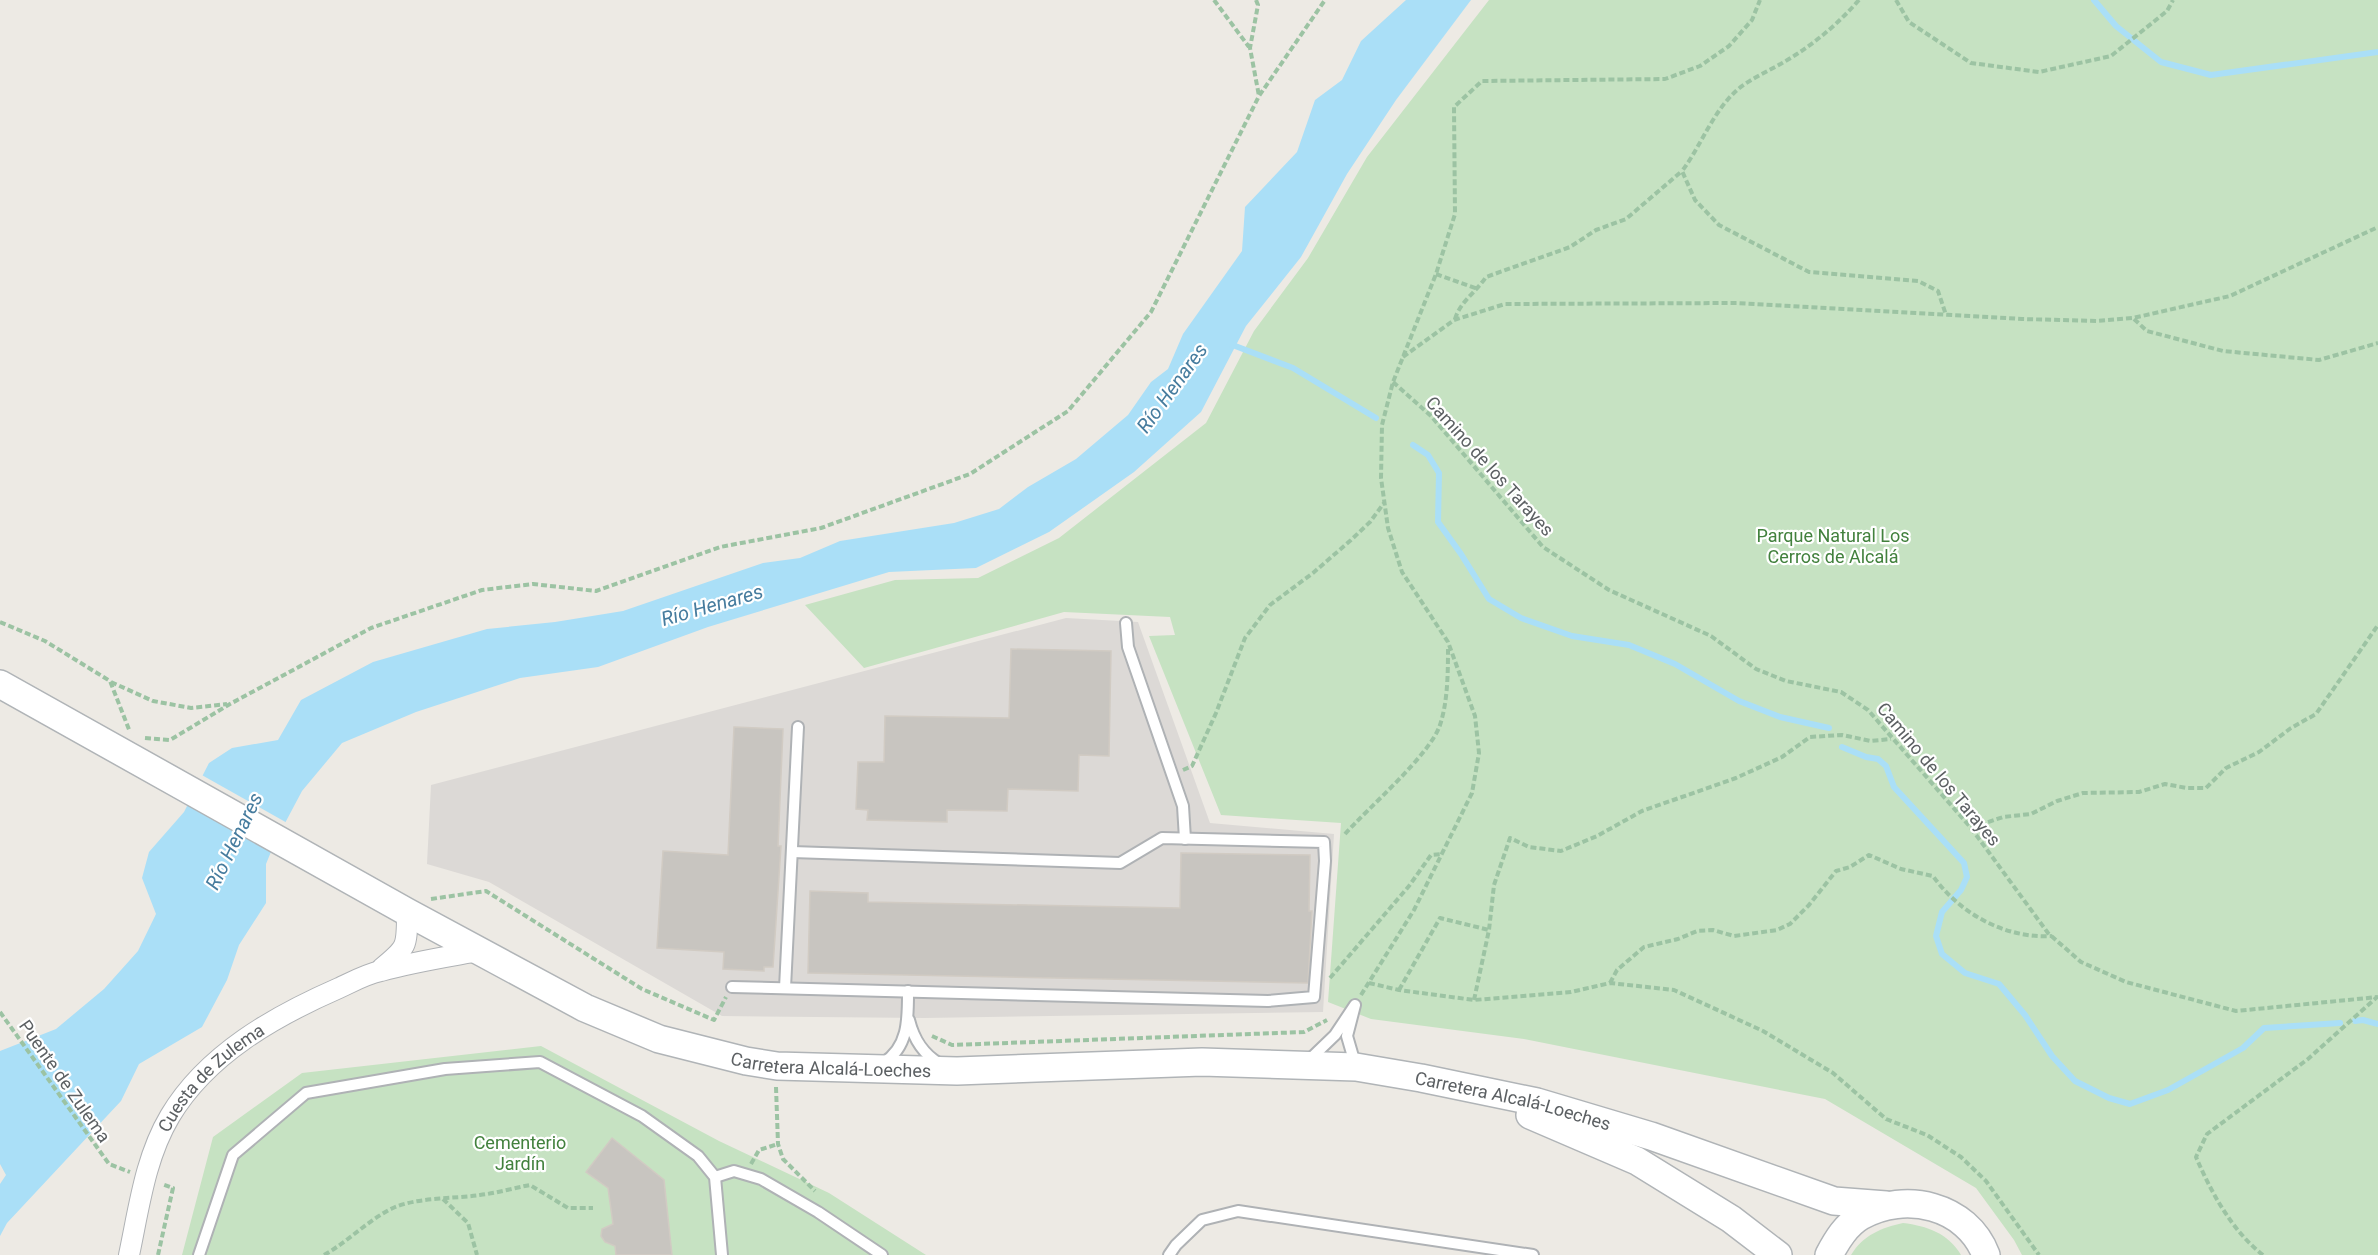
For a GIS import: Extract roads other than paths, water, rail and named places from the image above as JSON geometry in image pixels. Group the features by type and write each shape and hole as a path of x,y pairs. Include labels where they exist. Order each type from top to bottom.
{"main road":[{"name":"Carretera Alcalá-Loeches","path":"0,684 142,751 410,905 479,951 585,1008 659,1039 746,1061 777,1066 871,1070 957,1071 1203,1062 1356,1067 1421,1078 1548,1105 1651,1136 1834,1201 1886,1205 1914,1203 1941,1209 1964,1224 1982,1245 1986,1255"},
{"name":"Carretera Alcalá-Loeches","path":"1421,1078 1533,1116 1637,1161 1731,1219 1778,1255"},
{"path":"1829,1255 1838,1237 1860,1217 1886,1205"}],"street":[{"path":"378,971 402,952 407,935 410,905"},
{"path":"378,971 479,951"},
{"name":"Cuesta de Zulema","path":"129,1255 145,1177 156,1145 170,1115 190,1088 217,1061 275,1019 305,1003 378,971"}],"lane":[{"path":"1126,623 1128,647 1182,806 1185,838"},
{"path":"785,988 798,727"},
{"path":"732,987 1268,1001 1314,997 1325,861 1324,842 1162,838 1120,863 792,852"},
{"path":"908,991 908,1016 911,1030 922,1051 938,1064 957,1071"},
{"path":"1303,1065 1335,1035 1355,1005 1347,1036 1356,1067"},
{"path":"871,1070 893,1057 900,1048 908,1016"},
{"path":"199,1255 233,1155 306,1093 445,1069 540,1062 642,1116 698,1156 715,1177 722,1255"},
{"path":"715,1177 734,1171 761,1179 818,1212 882,1255"},
{"path":"1170,1255 1176,1245 1202,1220 1238,1211 1533,1255"}],"water":[{"name":"Río Henares","path":"1406,0 1471,0 1396,100 1347,174 1301,257 1246,326 1201,412 1134,472 1049,532 976,568 889,572 708,627 598,667 520,678 416,712 342,743 302,791 275,842 266,864 266,903 239,945 227,980 202,1027 139,1064 121,1101 7,1223 0,1236 0,1184 6,1175 0,1164 0,1051 56,1029 104,989 138,951 156,914 142,878 149,852 184,812 209,763 232,748 278,740 301,700 373,662 487,629 555,622 623,611 763,563 800,558 840,541 954,523 999,509 1028,487 1076,459 1128,415 1151,382 1168,369 1183,334 1242,251 1245,207 1297,152 1315,100 1342,80 1361,41"}],"waterway":[{"path":"2094,0 2116,26 2161,62 2211,75 2378,52"},
{"path":"1230,344 1293,368 1376,418"},
{"path":"1413,445 1428,455 1439,473 1438,522 1489,599 1521,618 1572,636 1629,645 1675,664 1739,701 1780,717 1829,728"},
{"path":"1842,747 1866,757 1878,759 1886,766 1894,787 1964,863 1967,877 1961,890 1942,912 1936,936 1942,954 1965,973 1999,984 2025,1015 2052,1056 2075,1081 2109,1098 2130,1104 2168,1090 2243,1048 2264,1028 2340,1023"},
{"path":"2355,1021 2363,1020 2378,1024"}],"park label":[{"name":"Parque Natural Los Cerros de Alcalá","path":"1833,545"},
{"name":"Cementerio Jardín","path":"520,1152"}]}
